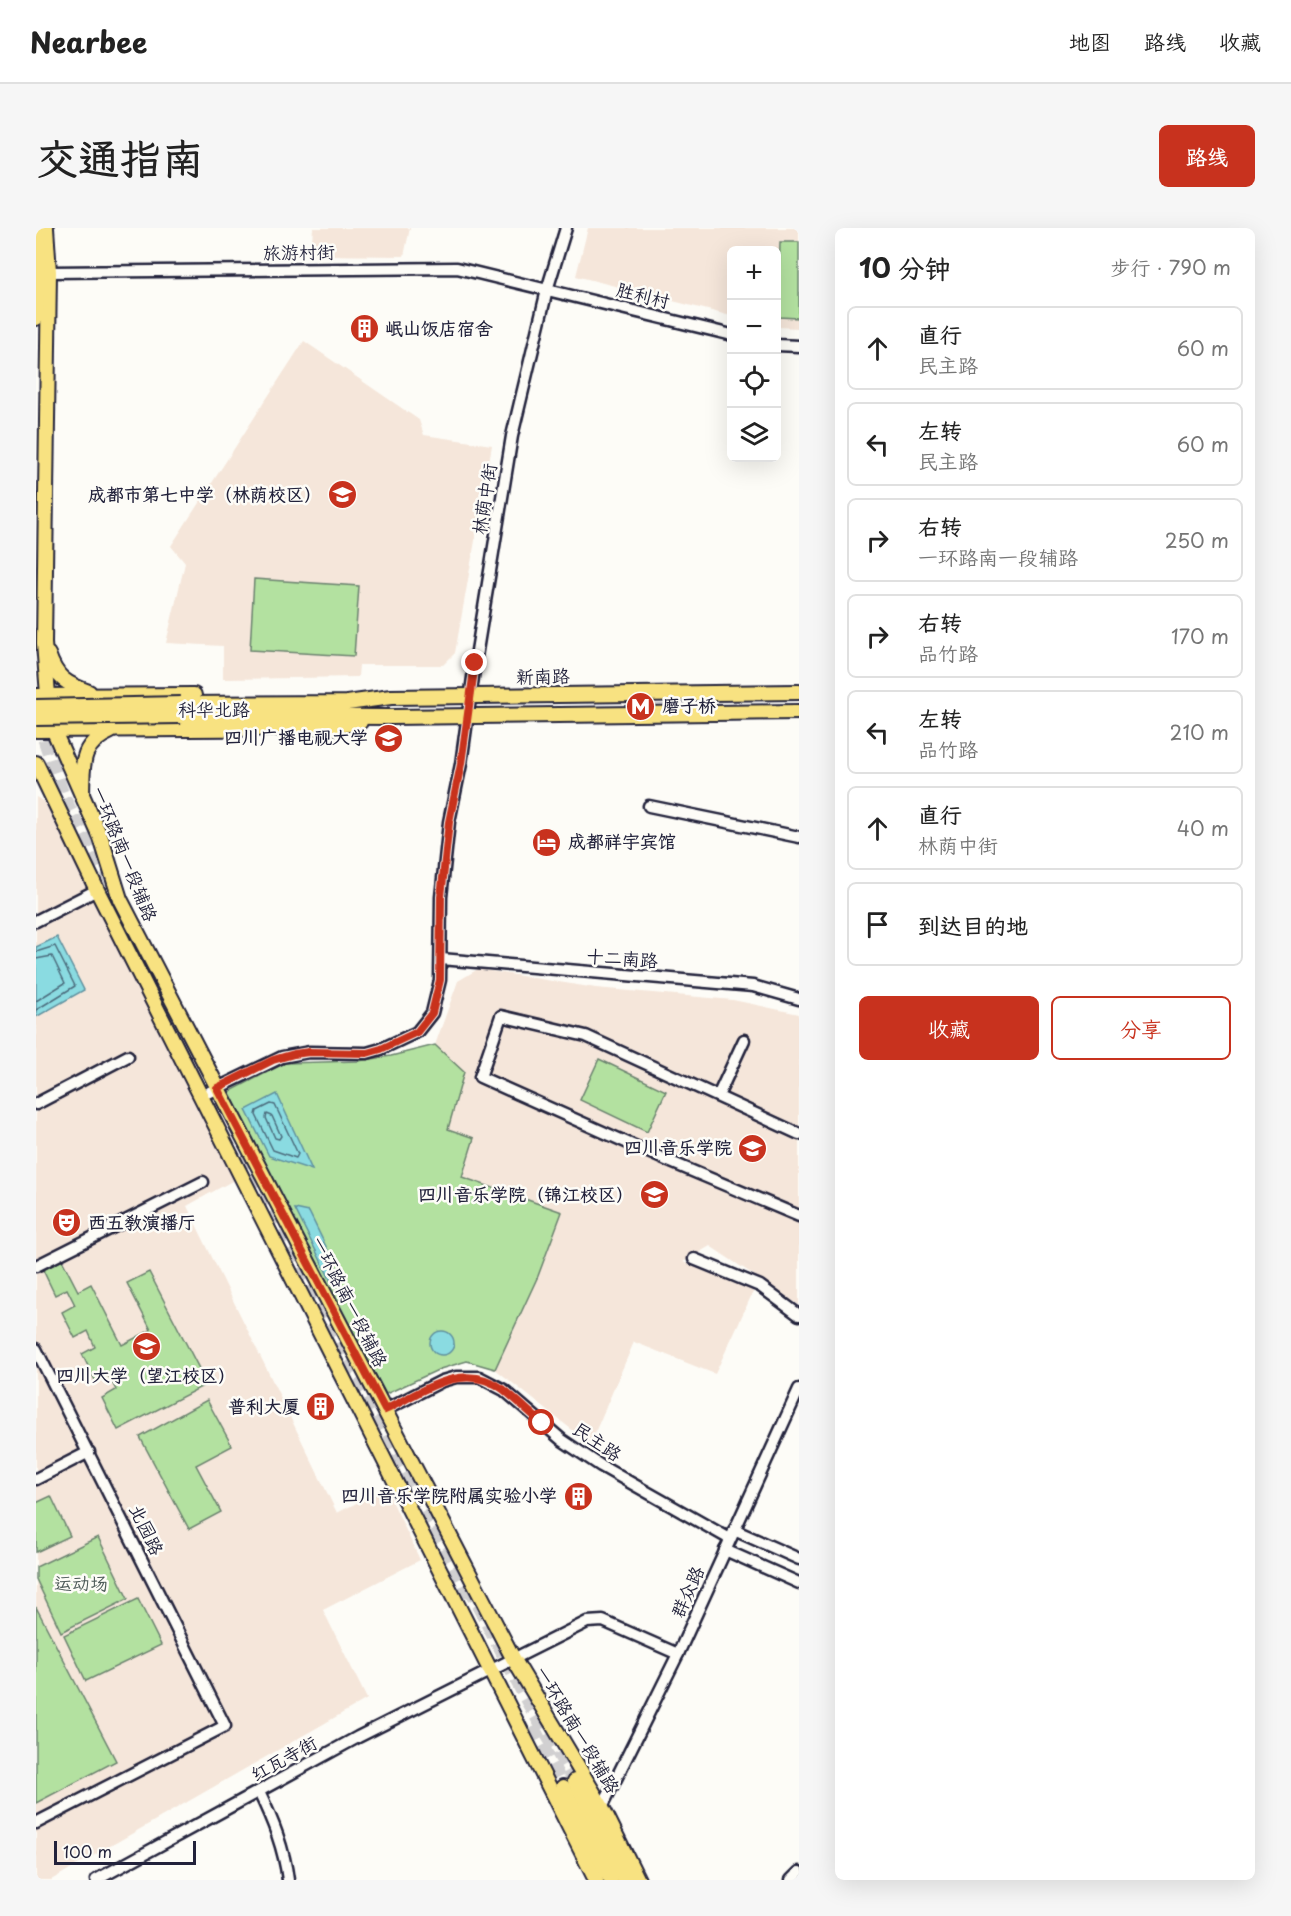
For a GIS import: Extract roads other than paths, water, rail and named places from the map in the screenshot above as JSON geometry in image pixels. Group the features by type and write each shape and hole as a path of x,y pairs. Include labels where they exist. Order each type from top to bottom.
{"main road":[{"path":"36,318 39,228"},
{"name":"一环路南一段辅路","path":"46,228 49,272 40,606 44,643 42,695 53,729 82,800 101,838 120,899 513,1658 602,1807 638,1880"},
{"path":"44,643 51,663 66,684 96,694"},
{"name":"新南路","path":"181,710 347,703 391,697 799,692"},
{"name":"科华北路","path":"42,695 347,694 391,697"},
{"path":"153,695 134,699 129,712 134,723 154,728"},
{"name":"科华北路","path":"36,706 181,710"},
{"name":"新南路","path":"181,710 391,717 799,712"},
{"name":"科华北路","path":"36,718 181,710"},
{"name":"科华北路","path":"36,729 329,728 391,717"},
{"path":"82,800 85,753 94,740 116,729"},
{"name":"一环路南一段辅路","path":"38,768 97,890 596,1880"},
{"path":"611,1880 569,1784 625,1880"}],"street":[{"name":"林荫中街","path":"201,1096 282,1057 309,1052 367,1053 381,1049 409,1037 425,1024 432,1013 440,980 441,897 449,822 461,764 512,436 547,290 566,228"},
{"name":"旅游村街","path":"49,272 457,267 547,290"},
{"name":"胜利村","path":"547,290 727,334"},
{"path":"781,345 799,346"},
{"path":"649,806 799,837"},
{"path":"36,921 97,890"},
{"name":"十二南路","path":"441,959 743,985 799,999"},
{"path":"799,1134 586,1036 501,1016 480,1077 666,1160 799,1215"},
{"path":"718,1096 744,1040"},
{"path":"36,1104 128,1056"},
{"path":"36,1266 202,1182"},
{"path":"694,1259 760,1286 799,1314"},
{"name":"北园路","path":"36,1349 225,1726 36,1823"},
{"name":"民主路","path":"385,1410 456,1377 479,1377 504,1390 562,1440 601,1466 732,1534 799,1558"},
{"name":"群众路","path":"602,1807 678,1654 799,1389"},
{"path":"36,1479 88,1452"},
{"path":"725,1550 799,1583"},
{"name":"红瓦寺街","path":"96,1880 358,1737 587,1622 603,1621 678,1654"},
{"path":"259,1792 279,1836 288,1880"},
{"path":"791,1880 799,1872"}],"water":[{"path":"57,937 84,990 36,1017 36,947"},
{"path":"277,1094 312,1170 269,1156 246,1110"},
{"path":"295,1209 309,1212 337,1269 332,1283"},
{"path":"442,1331 451,1334 454,1343 451,1352 442,1355 433,1352 430,1343 433,1334"}],"tunnel":[{"path":"38,719 63,796 121,913"},
{"path":"239,1157 466,1598"},
{"path":"468,1586 529,1704 575,1781"},
{"path":"533,1727 563,1787"}],"place":[{"name":"岷山饭店宿舍","path":"364,329"},
{"name":"成都市第七中学（林荫校区）","path":"343,495"},
{"name":"磨子桥","path":"641,706"},
{"name":"四川广播电视大学","path":"389,738"},
{"name":"成都祥宇宾馆","path":"547,842"},
{"name":"四川音乐学院","path":"753,1148"},
{"name":"四川音乐学院（锦江校区）","path":"655,1195"},
{"name":"西五教演播厅","path":"67,1223"},
{"name":"四川大学（望江校区）","path":"146,1347"},
{"name":"普利大厦","path":"321,1407"},
{"name":"四川音乐学院附属实验小学","path":"578,1496"}],"park label":[{"name":"运动场","path":"81,1584"}]}
